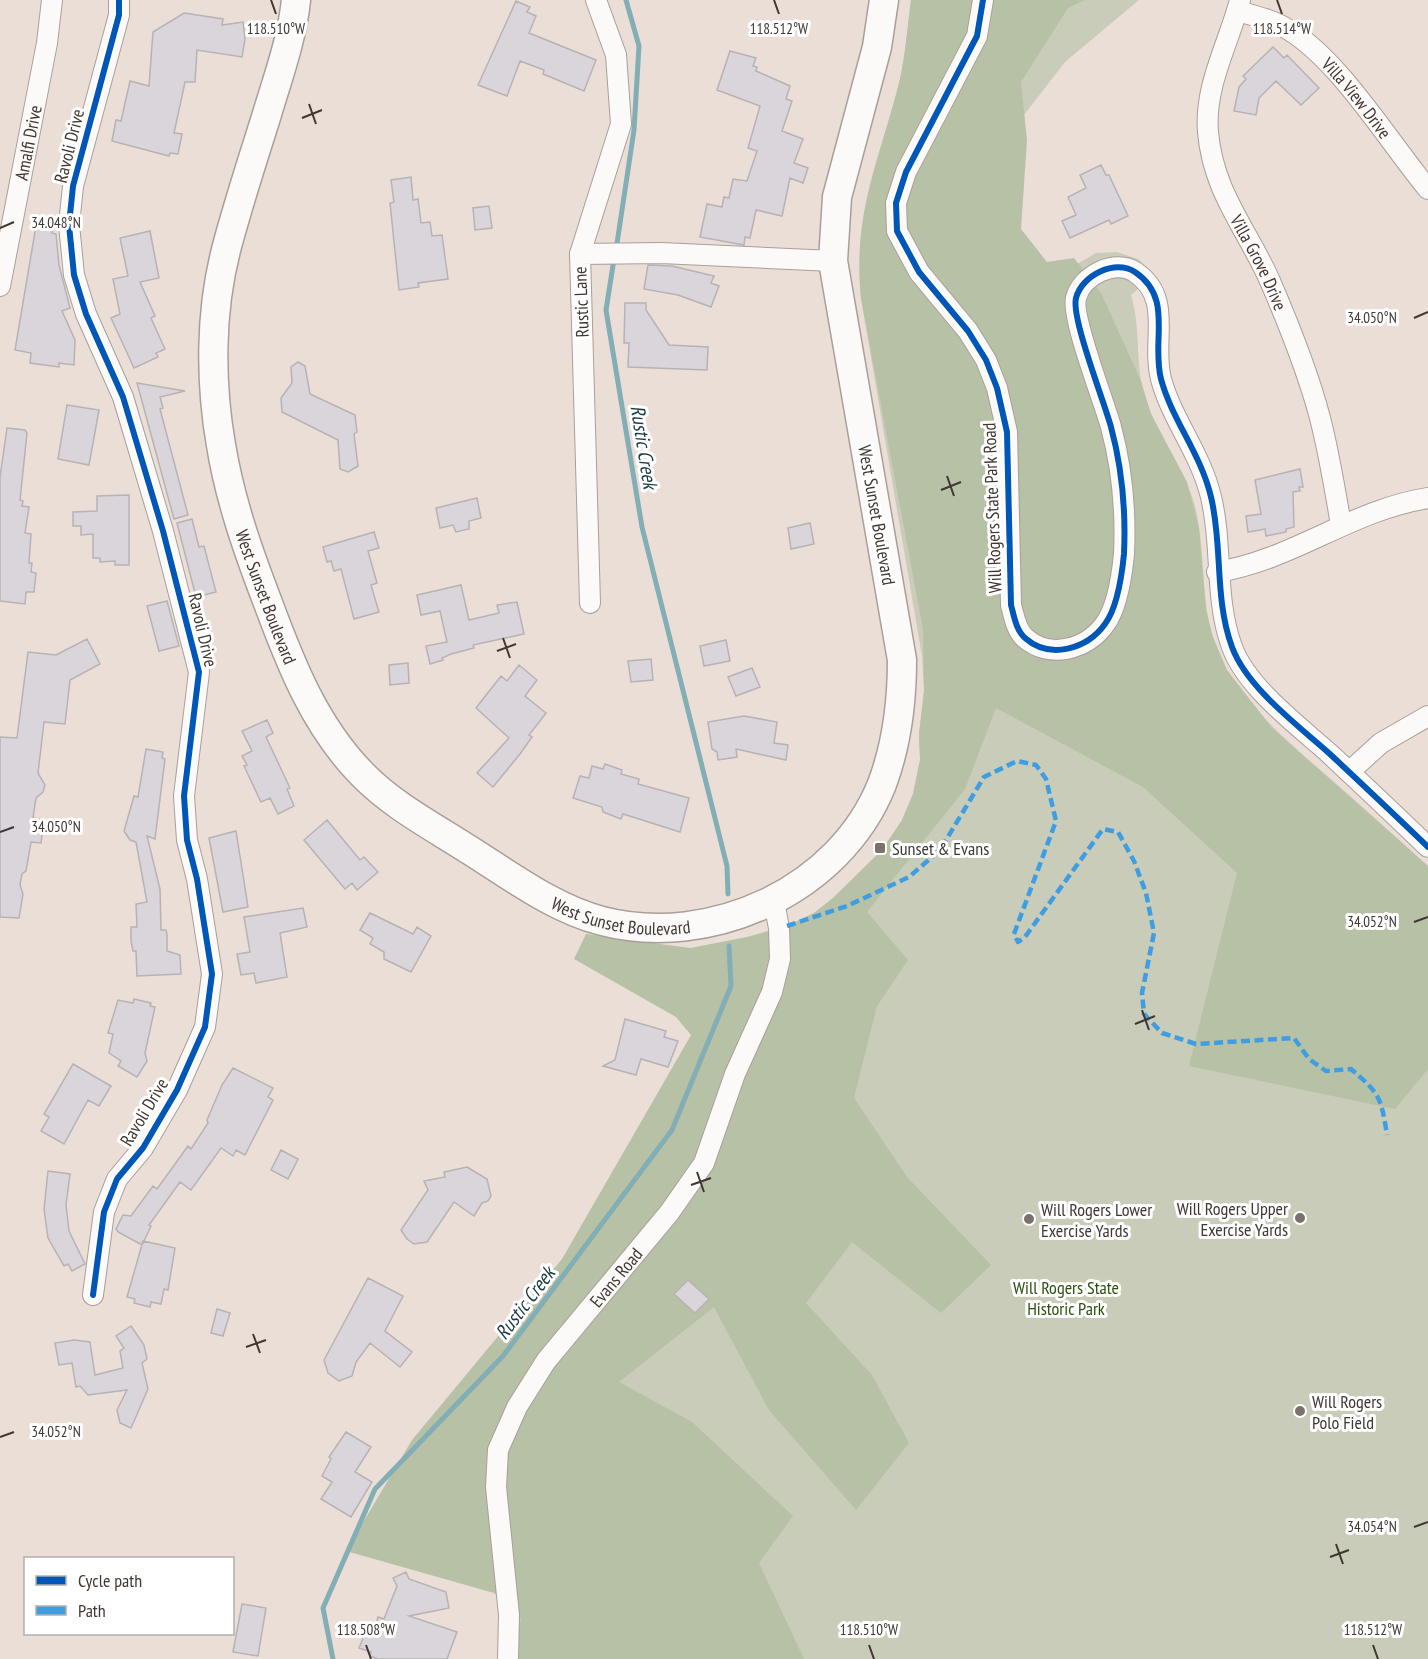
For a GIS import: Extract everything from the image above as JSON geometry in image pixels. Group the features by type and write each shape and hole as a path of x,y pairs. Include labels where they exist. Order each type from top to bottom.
{"main road":[{"name":"West Sunset Boulevard","path":"296,0 289,39 225,253 216,315 214,390 220,445 232,500 244,540 282,641 319,720 364,777 413,815 515,879 583,916 624,926 684,926 709,923 774,902 828,860 849,839 881,787 890,759 902,692 902,660 833,261 837,197 877,47 884,0"}],"street":[{"name":"Amalfi Drive","path":"0,286 47,43 52,0"},
{"name":"Ravoli Drive","path":"93,1295 104,1212 117,1179 143,1148 177,1090 205,1027 212,974 197,879 187,840 184,796 199,672 163,531 123,397 86,314 74,275 69,225 72,186 119,15 119,0"},
{"path":"580,254 621,124 616,55 596,0"},
{"name":"Will Rogers State Park Road","path":"983,0 977,36 906,172 896,203 897,231 919,272 968,331 986,360 997,388 1007,432 1011,605 1015,623 1023,637 1040,648 1065,650 1091,640 1107,622 1113,606 1124,557 1124,498 1112,430 1077,319 1076,297 1086,280 1100,271 1124,267 1152,286 1158,303 1160,376 1168,401 1202,469 1211,499 1223,617 1233,650 1267,696 1428,847"},
{"name":"Villa View Drive","path":"1239,6 1288,29 1318,53 1428,189"},
{"name":"Villa Grove Drive","path":"1239,6 1214,81 1208,108 1207,130 1212,160 1231,212 1270,280 1311,388 1327,446 1341,525"},
{"name":"Rustic Lane","path":"590,603 580,254 627,253 833,261"},
{"path":"1217,572 1248,567 1299,547 1341,525 1386,508 1428,498"},
{"path":"1349,772 1381,743 1428,716"},
{"name":"Evans Road","path":"508,1659 509,1615 496,1487 498,1450 517,1407 546,1361 669,1212 704,1163 735,1074 771,992 780,959 779,928 774,902"}],"green space":[{"name":"Will Rogers State Historic Park","path":"911,0 1139,0 1065,62 944,218 956,257 1072,267 1096,253 1117,252 1138,259 1154,274 1131,295 1136,319 1141,382 1149,409 1185,480 1196,510 1200,530 1207,612 1218,651 1238,687 1265,718 1294,747 1428,866 1428,1659 519,1659 512,1539 789,925 814,913 833,898 882,850 902,820 913,794 920,760 919,734 924,691 922,656 861,299 859,269 863,217 874,169 900,80"},
{"path":"911,0 1085,0 1068,8 1021,82 1027,140 1021,229 1047,262 1074,258 1101,293 1141,381 1151,414 1187,482 1199,528 1206,610 1213,637 1227,670 1272,728 1428,866 1428,1069 1395,1109 1189,1066 1237,873 1143,787 996,708 965,789 867,912 908,960 877,1006 854,1098 907,1177 991,1265 941,1313 852,1242 806,1303 872,1375 909,1443 856,1510 769,1410 714,1307 619,1382 692,1422 793,1516 759,1563 804,1659 514,1659 521,1618 494,1593 346,1551 412,1440 562,1259 691,1035 676,1017 574,959 586,934 690,948 747,937 789,925 814,913 833,898 882,850 902,820 913,794 920,760 919,734 924,691 923,629 861,298 859,269 860,242 868,193 900,80"}],"building":[{"path":"516,1 530,7 527,12 536,16 529,33 596,60 584,91 543,74 544,70 520,61 507,96 478,85"},
{"path":"184,13 223,19 222,25 243,22 245,39 242,57 197,50 195,82 185,82 174,133 182,134 178,154 170,153 169,156 112,141 116,120 121,121 130,81 149,86 153,32"},
{"path":"1273,47 1284,58 1287,55 1319,88 1301,105 1276,81 1259,98 1256,115 1234,111 1239,87 1246,79 1243,76"},
{"path":"730,51 756,58 753,66 757,67 756,71 790,86 786,99 792,101 782,131 803,139 794,163 808,168 803,183 790,178 782,216 756,210 750,238 745,237 744,245 700,237 707,204 722,207 724,197 729,198 733,179 747,181 757,151 748,148 760,106 717,90"},
{"path":"1101,165 1106,175 1109,175 1128,216 1111,224 1109,220 1070,238 1062,221 1076,215 1068,197 1086,188 1080,175"},
{"path":"411,177 413,200 418,199 421,223 430,222 432,236 442,235 448,279 418,283 419,287 399,290 390,203 394,202 391,180"},
{"path":"489,206 492,228 475,230 473,208"},
{"path":"37,220 54,223 52,233 56,234 59,265 70,308 62,311 75,340 74,365 59,363 59,367 30,363 31,353 15,350"},
{"path":"150,231 159,278 140,282 155,316 151,318 165,349 156,353 158,357 134,368 111,318 120,314 113,279 128,276 120,238"},
{"path":"648,265 672,266 714,276 711,283 719,286 711,307 678,295 644,289"},
{"path":"625,303 646,303 646,310 669,345 708,347 707,370 628,367 629,343 624,343"},
{"path":"298,362 305,366 310,394 355,415 357,432 354,434 358,466 348,472 340,469 338,440 282,412 281,398 292,383 291,367"},
{"path":"137,383 185,391 160,397 163,408 160,409 188,515 174,519"},
{"path":"67,405 99,410 89,465 58,459"},
{"path":"7,428 25,430 27,433 20,500 23,501 22,506 29,507 25,533 31,534 29,563 32,563 31,572 36,573 34,592 26,592 25,604 0,601 0,477"},
{"path":"1300,469 1303,487 1299,487 1300,491 1293,492 1294,527 1286,529 1286,532 1266,536 1265,529 1248,532 1246,516 1261,514 1255,480"},
{"path":"129,495 129,565 115,565 115,561 100,562 100,558 93,558 93,534 81,535 81,526 73,526 73,512 97,511 97,496"},
{"path":"477,498 481,518 469,521 469,529 456,532 453,525 440,528 436,508"},
{"path":"192,519 199,547 204,546 216,592 196,597 177,523"},
{"path":"810,523 814,544 791,549 788,528"},
{"path":"374,532 379,548 368,551 377,583 371,585 379,612 354,619 341,569 334,571 331,561 327,562 323,547"},
{"path":"461,585 469,620 499,613 497,605 517,602 524,634 473,645 474,648 451,654 442,658 443,660 430,664 426,646 447,642 440,611 421,615 417,595"},
{"path":"167,601 179,646 159,651 147,606"},
{"path":"87,639 100,664 70,680 65,724 44,722 38,773 45,785 43,792 36,798 33,818 44,820 41,843 31,842 26,871 22,874 20,885 23,894 19,918 0,917 0,737 17,738 28,652 56,655"},
{"path":"726,640 730,661 704,666 700,646"},
{"path":"651,659 653,680 631,682 628,661"},
{"path":"408,663 409,683 390,685 389,665"},
{"path":"519,665 537,680 525,696 546,713 529,735 532,737 520,754 493,787 477,773 509,738 476,708 501,676 507,681"},
{"path":"752,668 760,687 736,696 728,677"},
{"path":"744,716 777,722 774,743 788,745 786,760 736,749 737,757 718,760 717,752 712,749 708,722"},
{"path":"267,720 273,733 266,737 290,788 287,789 294,806 278,814 270,798 261,802 244,766 247,765 242,756 252,751 242,731"},
{"path":"146,749 163,752 162,758 165,759 155,839 147,836 160,889 161,930 166,930 167,951 180,955 181,974 137,976 136,951 133,951 131,941 131,927 137,927 136,904 147,902 136,842 130,840 124,831 134,796 138,797"},
{"path":"605,764 622,770 621,774 639,779 638,784 689,798 680,832 623,814 621,819 603,812 602,807 573,798 580,776 589,778 592,766 603,769"},
{"path":"327,820 360,860 364,857 378,872 357,890 352,883 345,889 304,840"},
{"path":"236,831 248,907 223,912 209,838"},
{"path":"303,908 307,927 280,933 287,977 256,983 254,973 241,975 237,954 250,952 244,917"},
{"path":"370,913 413,934 417,927 431,936 411,972 384,959 384,952 370,944 373,938 360,930"},
{"path":"134,999 151,1003 150,1006 155,1007 145,1053 147,1061 137,1077 118,1066 121,1061 109,1053 113,1034 108,1033 118,1000 133,1003"},
{"path":"625,1019 666,1031 664,1037 678,1041 668,1067 641,1059 636,1075 603,1066 615,1060"},
{"path":"73,1064 111,1086 99,1106 88,1100 64,1144 41,1131 49,1117 44,1114"},
{"path":"233,1068 273,1088 268,1097 273,1100 245,1155 236,1150 233,1156 221,1148 191,1190 180,1182 149,1225 151,1226 142,1245 118,1232 116,1229 123,1215 131,1216 153,1186 157,1189 188,1146 191,1149 208,1123 207,1120 222,1085"},
{"path":"281,1150 298,1159 288,1179 271,1170"},
{"path":"467,1167 487,1179 491,1196 488,1201 482,1203 474,1216 454,1202 427,1242 414,1244 407,1239 401,1230 428,1190 424,1181 445,1177 444,1172"},
{"path":"48,1171 70,1174 66,1205 69,1231 85,1264 72,1271 68,1264 64,1266 48,1238 44,1209"},
{"path":"143,1241 175,1248 168,1290 164,1289 161,1304 151,1302 150,1307 134,1303 135,1299 127,1297"},
{"path":"368,1278 403,1296 385,1331 412,1352 400,1367 370,1343 356,1362 352,1376 339,1381 328,1373 324,1360"},
{"path":"688,1280 709,1299 695,1313 674,1294"},
{"path":"217,1309 230,1313 223,1336 211,1333"},
{"path":"131,1326 144,1345 147,1359 142,1363 148,1389 131,1428 120,1423 117,1410 127,1390 88,1395 80,1386 76,1387 72,1363 59,1365 55,1343 74,1340 90,1342 95,1375 123,1368 120,1351 124,1348 116,1336"},
{"path":"346,1432 371,1447 355,1472 372,1482 351,1517 321,1499 332,1482 322,1476 331,1459 329,1457"},
{"path":"406,1572 409,1579 446,1592 449,1608 409,1616 457,1632 447,1659 378,1659 370,1656 371,1652 359,1648 366,1631 373,1634 378,1617 384,1619 397,1586 393,1578"},
{"path":"242,1604 266,1608 258,1656 233,1652"}],"waterway":[{"name":"Rustic Creek","path":"616,250 634,130 639,46 626,0"},
{"name":"Rustic Creek","path":"614,259 606,310 642,527 727,866 728,894"},
{"name":"Rustic Creek","path":"333,1659 323,1608 375,1489 503,1356 672,1130 731,986 729,946"}],"marked path":[{"path":"787,926 847,906 909,877 940,850 984,777 1017,761 1036,765 1046,779 1056,821 1014,934 1018,942 1025,937 1103,829 1118,832 1134,861 1146,893 1154,933 1142,993 1144,1014 1162,1033 1196,1044 1294,1038 1309,1059 1326,1071 1351,1069 1374,1091 1381,1104 1387,1135"}],"cycle path":[{"path":"93,1295 104,1212 117,1179 143,1148 177,1090 205,1027 212,974 197,879 187,840 184,796 199,672 163,531 123,397 86,314 74,275 69,225 73,186 119,15 119,0"},
{"path":"983,0 977,36 906,172 896,203 897,231 919,272 968,331 986,360 997,388 1007,432 1011,605 1019,631 1035,645 1046,649 1068,649 1097,633 1105,624 1116,600 1124,554 1124,506 1120,474 1111,427 1078,323 1076,298 1085,282 1100,271 1109,268 1127,268 1147,282 1158,307 1161,379 1172,409 1201,466 1211,497 1215,516 1226,628 1239,662 1261,692 1275,706 1331,755 1428,847"}],"place":[{"name":"Sunset & Evans","path":"880,848"},
{"name":"Will Rogers Upper Exercise Yards","path":"1300,1218"},
{"name":"Will Rogers Lower Exercise Yards","path":"1029,1219"},
{"name":"Will Rogers Polo Field","path":"1300,1411"}]}
